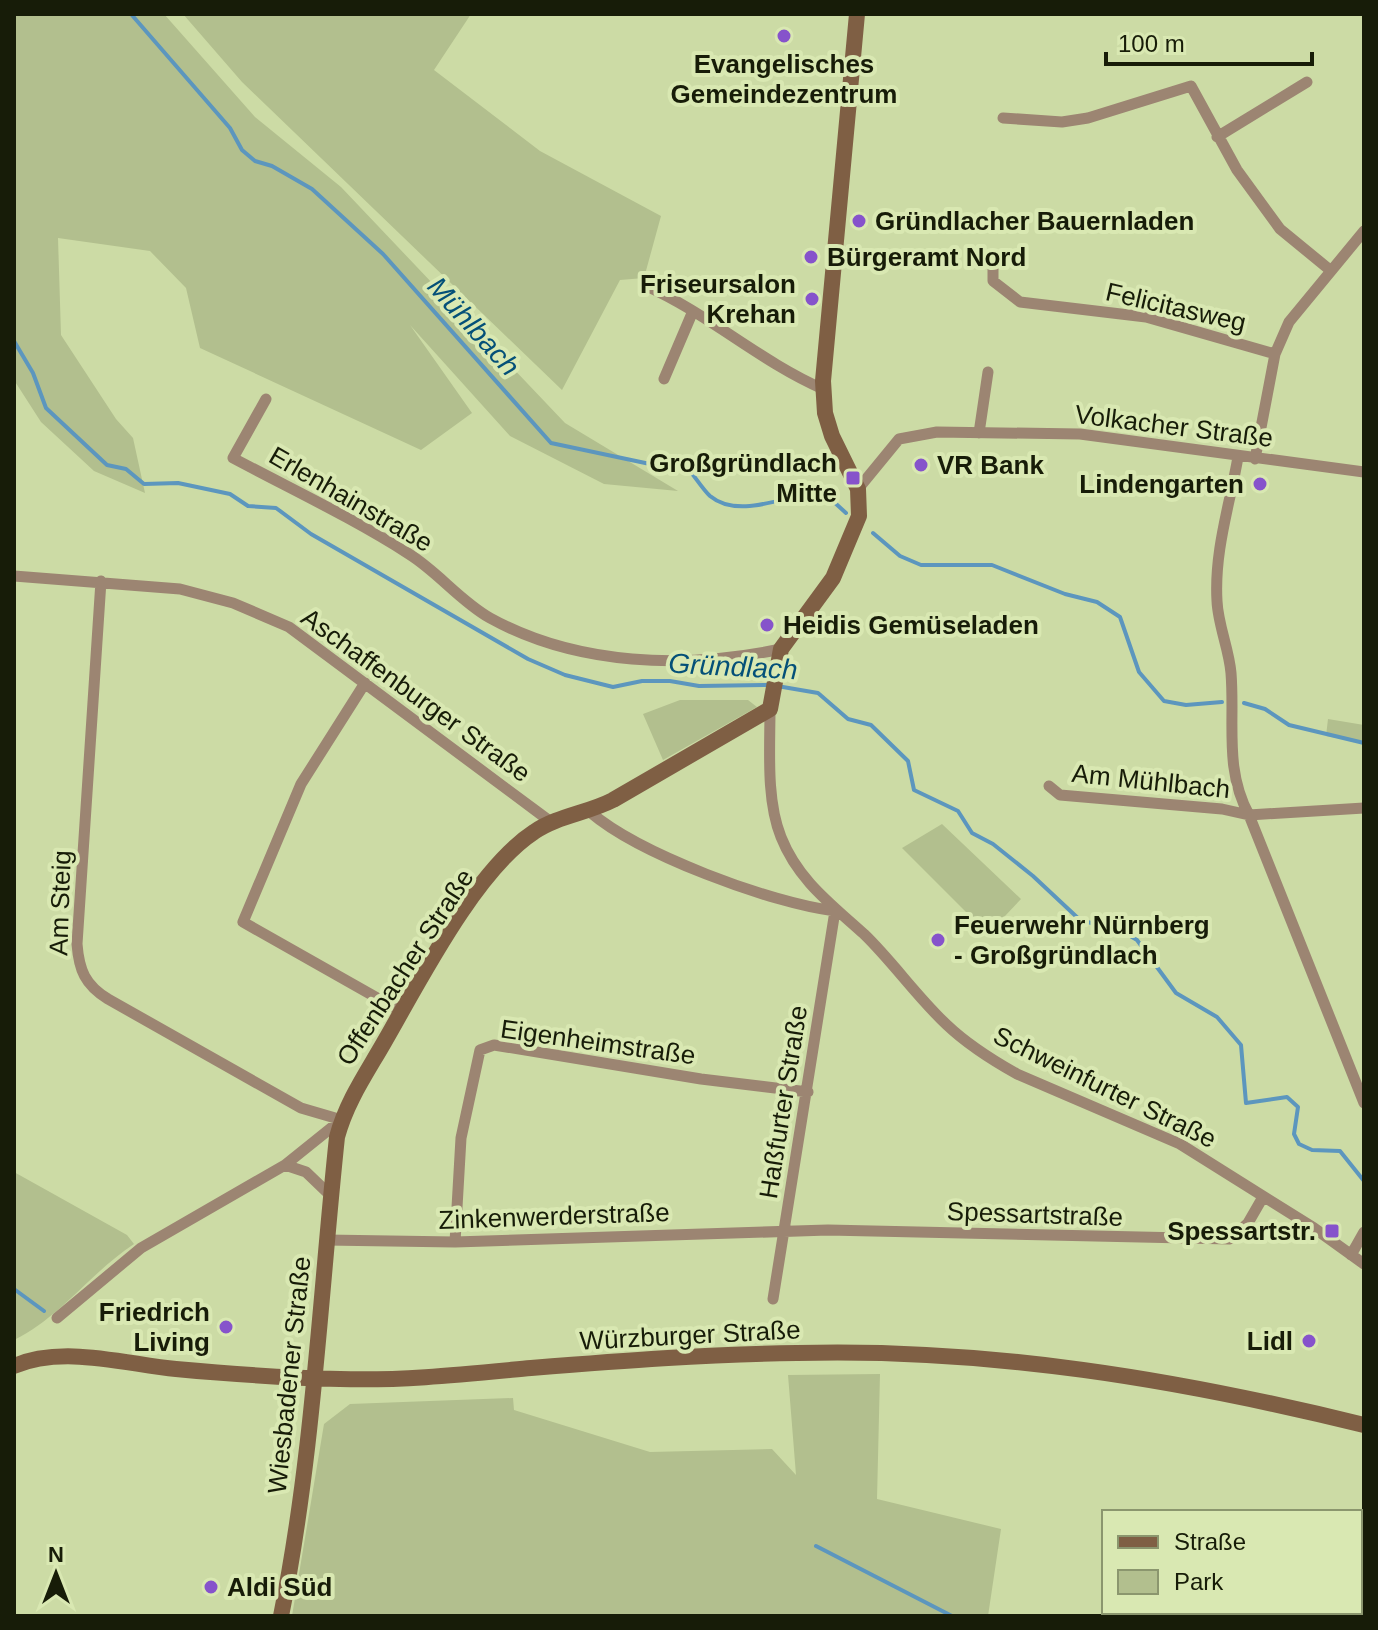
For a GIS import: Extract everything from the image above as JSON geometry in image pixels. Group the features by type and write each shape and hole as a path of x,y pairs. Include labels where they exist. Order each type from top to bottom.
{"main road":[{"path":"771,705 779,656 838,569 859,516 858,489 832,436 823,389 857,14"},
{"name":"Offenbacher Straße","path":"337,1137 342,1120 402,1012 478,893 519,843 551,822 590,812 771,705"},
{"name":"Wiesbadener Straße","path":"281,1616 303,1488 337,1137"},
{"name":"Würzburger Straße","path":"14,1366 37,1358 72,1357 313,1378 425,1377 777,1353 957,1356 1085,1368 1185,1384 1364,1425"}],"street":[{"path":"1217,137 1307,82"},
{"path":"1003,118 1062,122 1088,118 1191,86 1237,170 1280,229 1330,270"},
{"path":"1255,459 1275,354 1294,312 1364,231"},
{"name":"Felicitasweg","path":"993,267 993,281 1020,302 1146,317 1275,354"},
{"path":"644,285 693,311 750,351 823,389"},
{"path":"664,379 693,311"},
{"path":"979,433 988,372"},
{"name":"Erlenhainstraße","path":"266,399 233,458 410,554 488,617 549,643 586,652 663,662 779,656"},
{"name":"Volkacher Straße","path":"858,489 899,439 920,434 1115,436 1238,457 1364,472"},
{"path":"1238,457 1224,519 1217,602 1231,672 1231,758 1237,793 1249,815 1364,1103"},
{"name":"Aschaffenburger Straße","path":"14,576 180,589 233,603 289,627 551,822"},
{"name":"Am Steig","path":"101,581 77,944 82,973 95,991 108,999 301,1108 342,1120"},
{"path":"365,683 301,784 243,922 402,1012"},
{"name":"Schweinfurter Straße","path":"771,705 770,756 779,833 787,852 815,891 864,935 945,1023 988,1058 1039,1085 1180,1144 1364,1264"},
{"name":"Am Mühlbach","path":"1049,786 1060,795 1222,809 1249,815 1364,808"},
{"path":"590,812 616,832 744,888 806,908 835,911"},
{"path":"806,908 815,891"},
{"name":"Haßfurter Straße","path":"773,1299 835,911"},
{"name":"Eigenheimstraße","path":"455,1242 461,1138 480,1050 494,1045 701,1079 808,1092"},
{"name":"Offenbacher Straße","path":"57,1318 141,1248 285,1165 342,1120"},
{"path":"285,1165 306,1172 331,1196"},
{"name":"Spessartstraße","path":"783,1231 1230,1239 1248,1223 1263,1197"},
{"name":"Zinkenwerderstraße","path":"326,1240 455,1242 783,1231"},
{"path":"1351,1255 1364,1232"}],"green space":[{"path":"14,14 164,14 255,117 341,187 565,423 678,491 604,484 510,436 410,325 472,413 421,450 200,348 186,288 150,251 58,238 61,335 116,419 133,438 145,493 94,471 41,422 14,380"},
{"path":"183,14 471,14 434,70 540,151 661,216 644,278 620,280 562,390 242,82"},
{"path":"680,700 748,700 757,707 663,760 643,714"},
{"path":"1328,719 1364,725 1364,743 1326,736"},
{"path":"942,824 1021,899 988,934 902,848"},
{"path":"14,1172 127,1235 134,1244 46,1319 14,1340"},
{"path":"880,1374 877,1499 1001,1529 988,1616 292,1616 324,1424 350,1404 513,1398 514,1410 650,1452 772,1449 796,1475 788,1375"}],"waterway":[{"name":"Mühlbach","path":"131,14 230,128 242,150 255,161 272,166 312,189 383,254 551,443 650,464 677,456 710,496 722,503 750,506 823,492 846,513"},
{"name":"Gründlach","path":"14,341 33,373 46,408 107,465 126,469 144,484 178,483 230,494 248,506 276,508 311,534 528,659 565,675 613,687 642,681 670,681 699,686 768,685"},
{"name":"Mühlbach","path":"873,533 900,556 921,565 992,565 1065,594 1097,602 1120,617 1139,672 1164,701 1186,705 1222,702"},
{"name":"Gründlach","path":"777,686 818,693 848,719 871,725 908,761 914,790 958,811 972,833 993,844 1033,876 1080,920 1122,931 1137,940 1176,993 1217,1017 1241,1045 1246,1103 1287,1097 1298,1107 1294,1134 1299,1144 1312,1150 1340,1151 1364,1181"},
{"name":"Mühlbach","path":"1244,703 1265,709 1289,725 1364,743"},
{"path":"14,1289 44,1311"},
{"path":"816,1546 952,1616"},
{"path":"1303,1614 1311,1616"}],"place":[{"name":"Evangelisches Gemeindezentrum","path":"784,36"},
{"name":"Gründlacher Bauernladen","path":"859,221"},
{"name":"Bürgeramt Nord","path":"811,257"},
{"name":"Friseursalon Krehan","path":"812,299"},
{"name":"VR Bank","path":"921,465"},
{"name":"Großgründlach Mitte","path":"853,478"},
{"name":"Lindengarten","path":"1260,484"},
{"name":"Heidis Gemüseladen","path":"767,625"},
{"name":"Feuerwehr Nürnberg - Großgründlach","path":"938,940"},
{"name":"Spessartstr.","path":"1332,1231"},
{"name":"Friedrich Living","path":"226,1327"},
{"name":"Lidl","path":"1309,1341"},
{"name":"Aldi Süd","path":"211,1587"}]}
